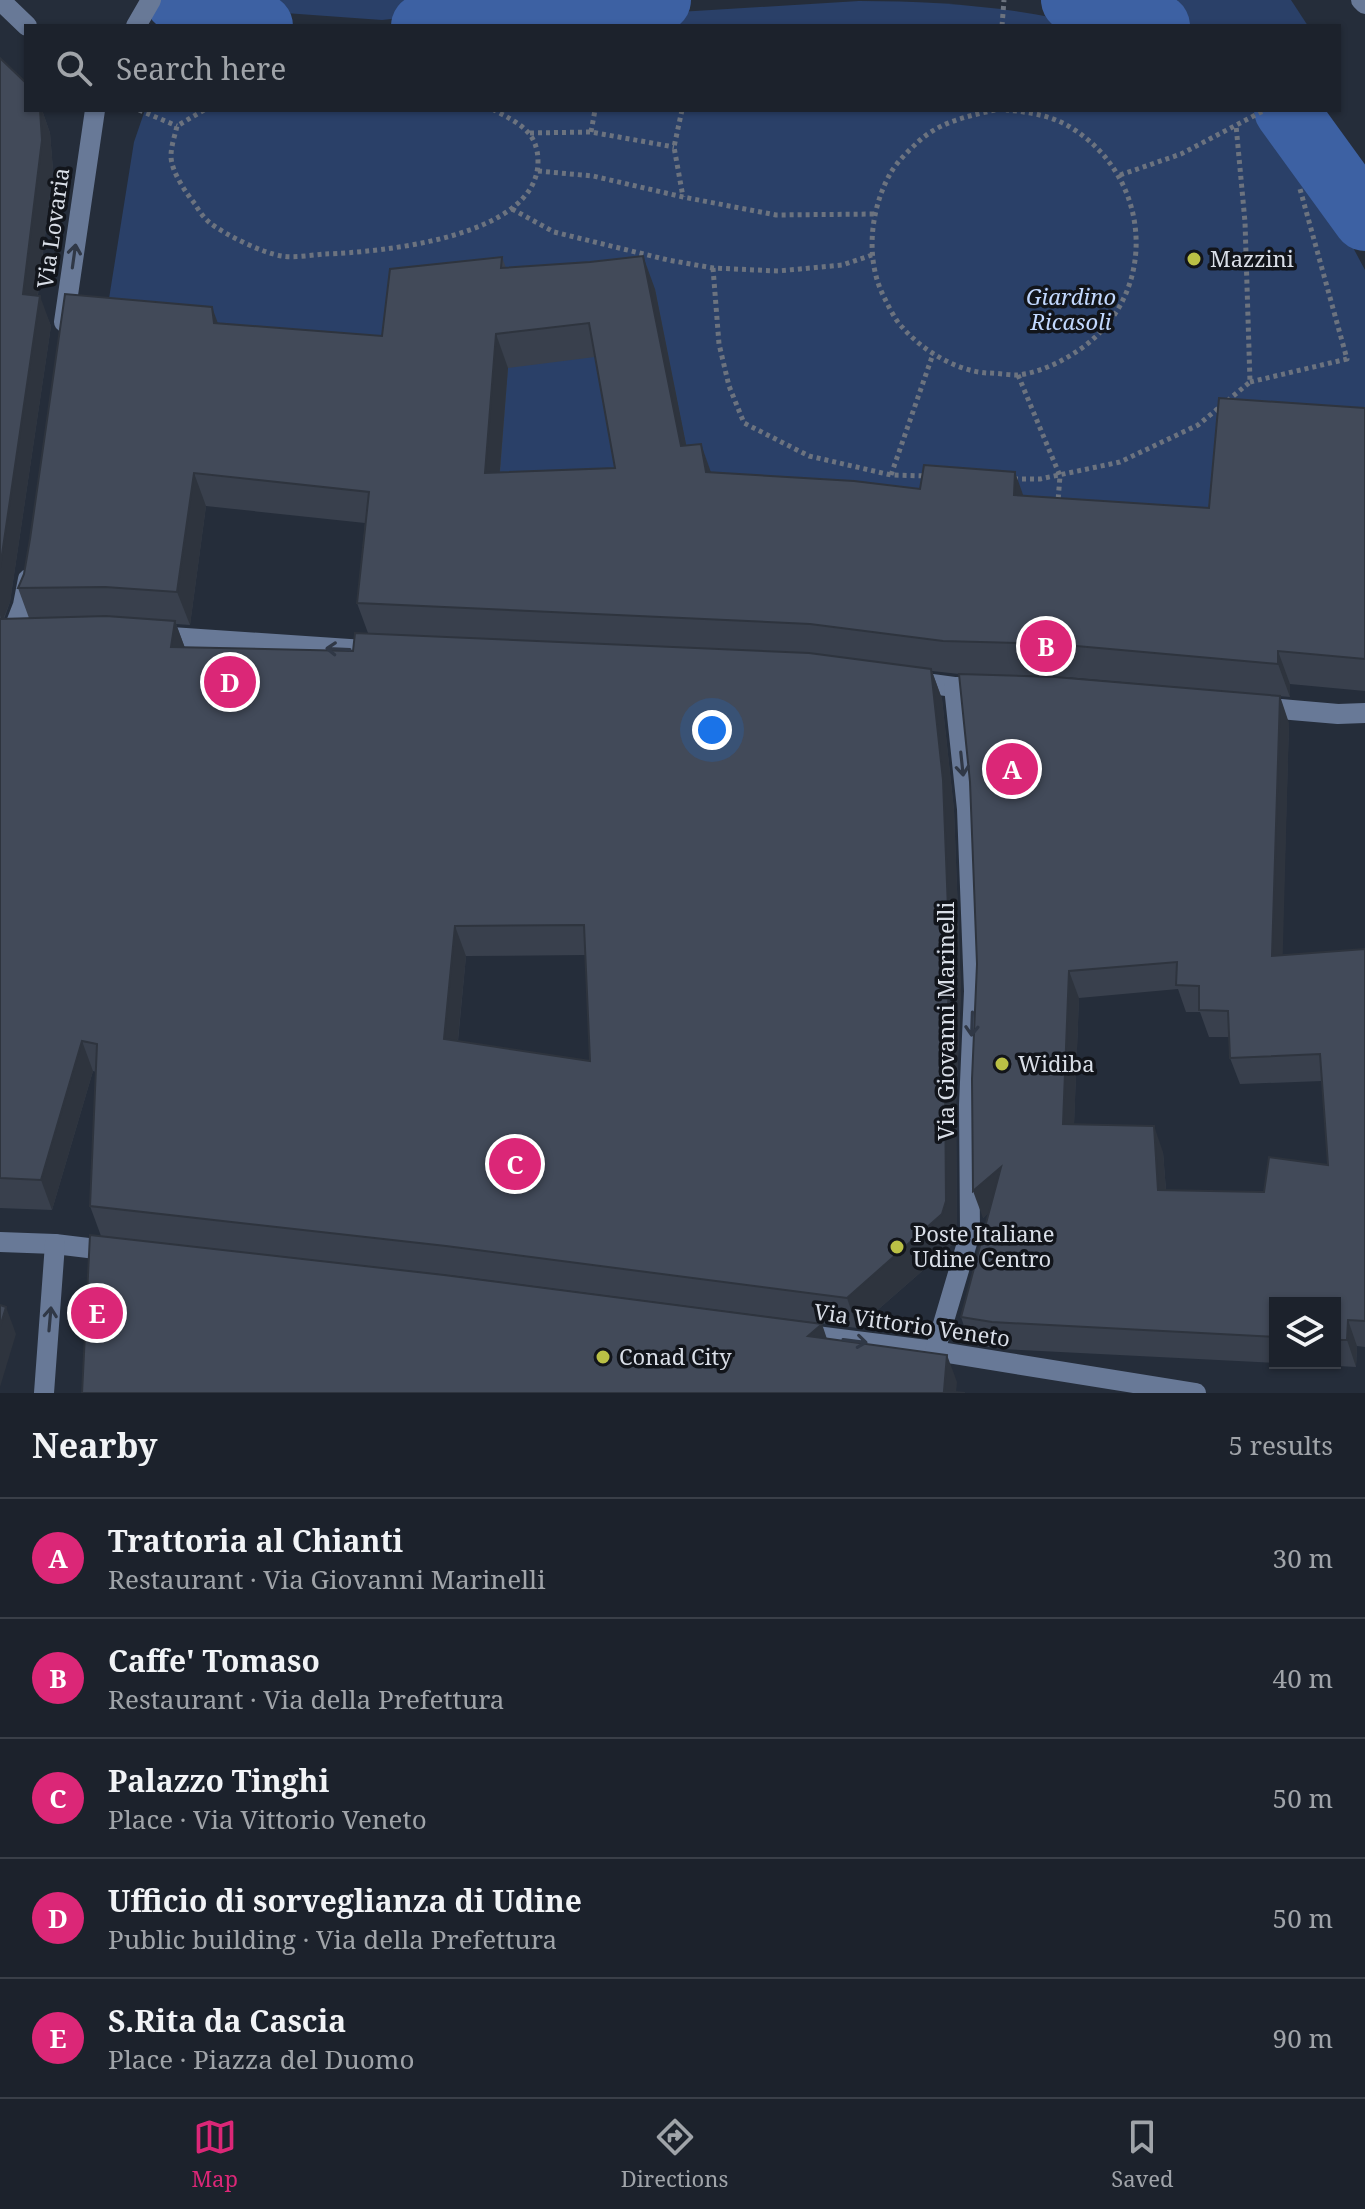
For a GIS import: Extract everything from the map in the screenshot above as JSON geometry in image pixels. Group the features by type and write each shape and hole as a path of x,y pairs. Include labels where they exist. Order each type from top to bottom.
{"street":[{"path":"0,0 25,24"},
{"name":"Via Lovaria","path":"62,340 95,112"},
{"path":"13,636 23,605 31,555"},
{"path":"132,634 394,651"},
{"path":"895,679 954,687 1007,688"},
{"name":"Via Giovanni Marinelli","path":"935,1351 970,1233 969,1105 974,991 967,809 954,687"},
{"path":"1232,705 1338,714 1365,713"},
{"path":"0,1242 55,1244 132,1253"},
{"path":"44,1393 55,1244"},
{"name":"Via Vittorio Veneto","path":"780,1331 935,1351 1196,1393"}],"path":[{"path":"1002,24 1004,0"},
{"path":"144,112 177,126"},
{"path":"201,112 177,126 170,157 182,188 207,221 242,242 281,256 365,253 448,238 489,223 512,209 530,189 538,171 538,151 530,133 498,112"},
{"path":"591,132 595,112"},
{"path":"682,112 674,147 683,197"},
{"path":"986,112 956,119 919,140 891,173 875,214 872,255 882,294 902,328 933,354 974,372 1018,375 1061,363 1097,338 1123,302 1136,260 1135,216 1120,175 1097,147 1068,126 1025,112"},
{"path":"1120,175 1181,154 1261,112"},
{"path":"1236,125 1245,222 1250,382"},
{"path":"530,133 591,132 674,147"},
{"path":"538,171 593,176 776,215 875,214"},
{"path":"1010,479 1060,476 1120,462 1198,425 1250,382 1347,359 1300,189"},
{"path":"512,209 554,232 713,268 778,271 842,265 872,255"},
{"path":"713,268 719,344 729,386 744,423 809,456 891,475 935,477"},
{"path":"891,475 933,354"},
{"path":"1018,375 1060,476 1058,503"}],"green space":[{"path":"213,0 572,0 382,20 228,9"},
{"path":"1114,0 1291,0 1307,24 1190,24"},
{"path":"859,1 918,2 976,6 1082,24 567,24 646,14"},
{"name":"Giardino Ricasoli","path":"144,112 1266,112 1334,212 1365,270 1365,441 1221,541 718,505 601,357 623,482 497,506 394,370 104,330 134,142"}],"building":[{"path":"0,58 24,81 24,112 40,112 42,140 23,294 40,296 0,568"},
{"path":"643,256 681,446 701,444 706,472 854,481 920,489 924,465 1015,472 1014,495 1209,508 1219,398 1365,408 1365,659 1278,651 1278,664 1054,644 943,641 810,624 357,603 369,492 194,473 177,592 105,587 18,588 24,574 30,539 65,294 212,307 214,323 382,336 390,269 502,257 501,268","holes":["589,323 615,468 485,473 496,334"]},
{"path":"106,616 175,621 171,647 353,651 355,633 809,653 931,669 943,780 950,961 945,1075 946,1201 942,1214 847,1298 446,1246 90,1206 97,1044 82,1041 41,1180 0,1178 0,619","holes":["584,925 590,1061 444,1039 455,926"]},
{"path":"959,674 1055,677 1280,696 1272,956 1365,949 1365,1321 1348,1320 1347,1340 1341,1340 1341,1297 1269,1297 1269,1337 992,1322 961,1317 1001,1167 973,1191 972,1079 977,964 970,782","holes":["1177,962 1176,985 1199,986 1199,1010 1228,1011 1230,1058 1320,1054 1328,1165 1269,1157 1264,1192 1158,1190 1154,1126 1063,1124 1069,971"]},
{"path":"90,1235 444,1275 822,1324 808,1336 947,1355 944,1391 965,1393 82,1393"},
{"path":"0,1305 6,1307 0,1327"}],"waterway":[{"path":"177,0 224,24"},
{"path":"441,24 659,0"},
{"path":"1073,0 1151,24"},
{"path":"1287,112 1365,219"}],"place":[{"name":"Mazzini","path":"1194,259"},
{"name":"Caffe' Tomaso","path":"1046,646"},
{"name":"Ufficio di sorveglianza di Udine","path":"230,682"},
{"name":"Trattoria al Chianti","path":"1012,769"},
{"name":"Widiba","path":"1002,1064"},
{"name":"Palazzo Tinghi","path":"515,1164"},
{"name":"Poste Italiane Udine Centro","path":"897,1247"},
{"name":"S.Rita da Cascia","path":"97,1313"},
{"name":"Conad City","path":"603,1357"}]}
